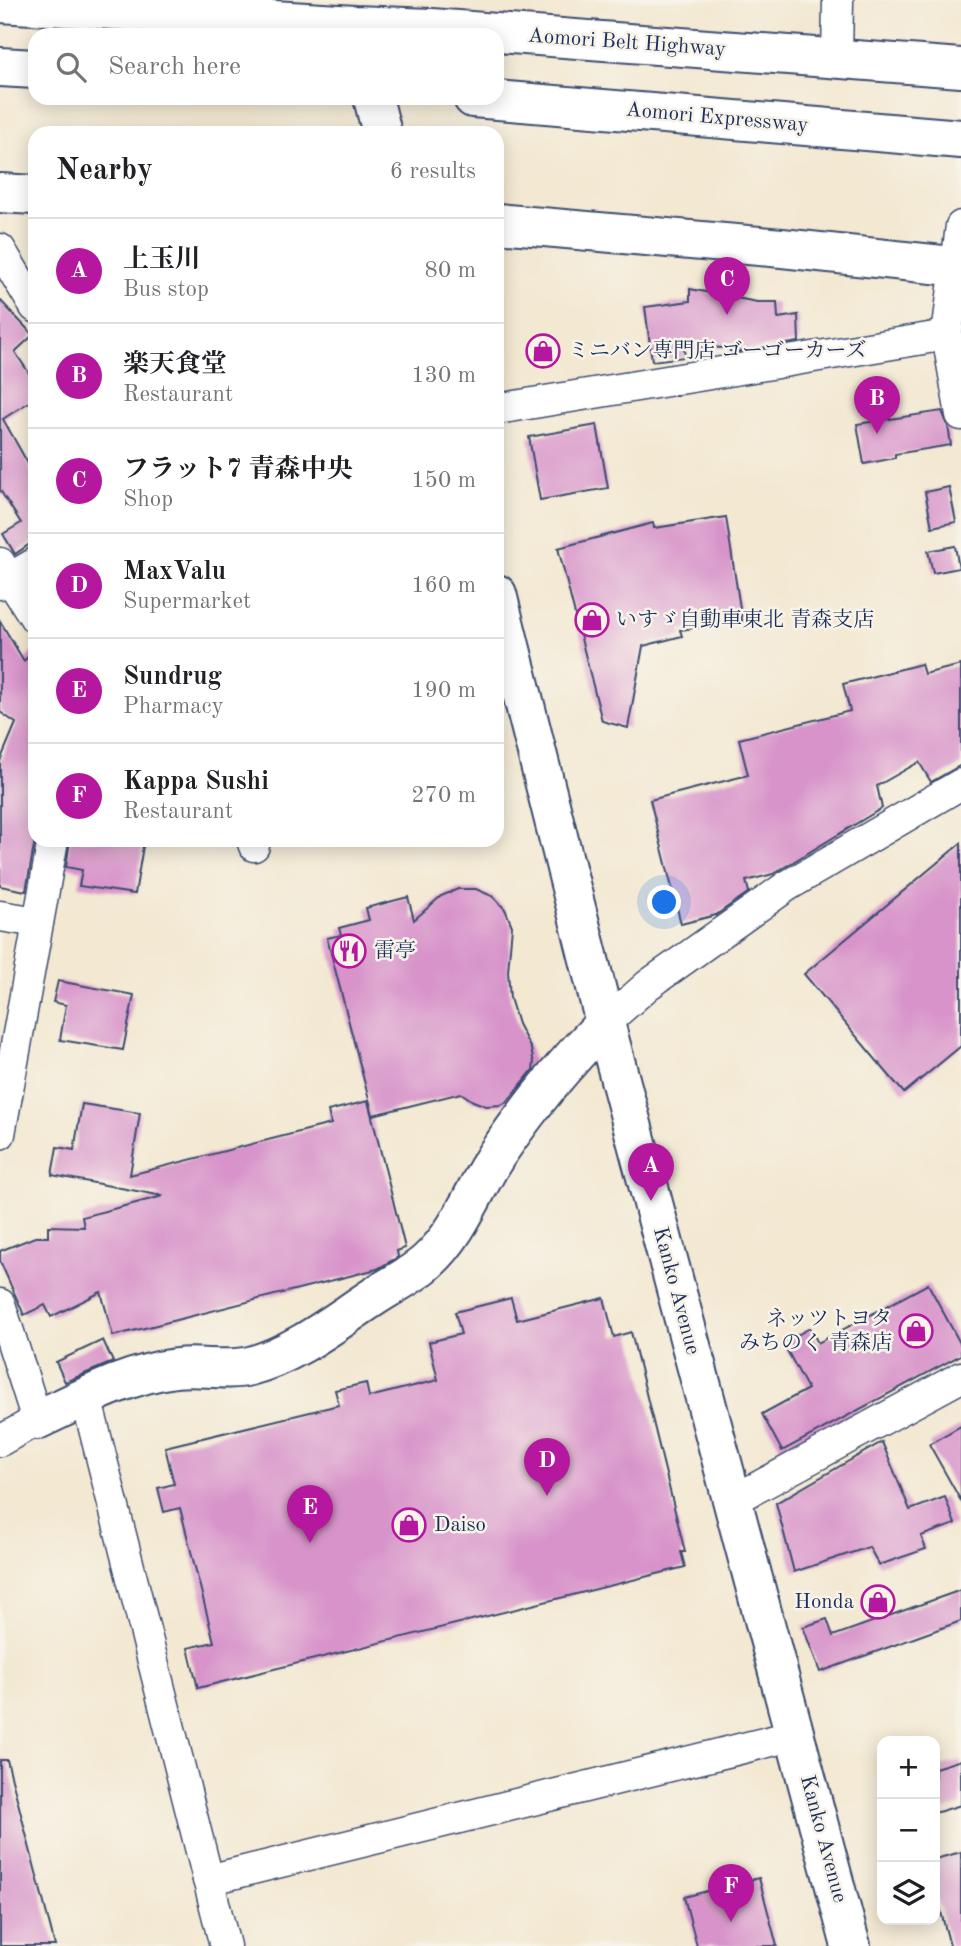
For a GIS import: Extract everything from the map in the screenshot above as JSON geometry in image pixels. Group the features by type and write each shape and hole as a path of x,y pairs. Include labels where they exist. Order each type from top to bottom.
{"main road":[{"name":"Aomori Belt Highway","path":"0,3 354,20 431,28"},
{"name":"Aomori Belt Highway","path":"504,34 961,68"},
{"path":"0,67 28,69"},
{"name":"Aomori Expressway","path":"504,100 961,139"},
{"path":"375,105 380,126"},
{"path":"0,193 28,195"},
{"path":"504,224 782,248 958,267"},
{"name":"Kanko Avenue","path":"504,622 605,1023 851,1946"},
{"path":"37,1420 129,1379 155,1371 250,1366 313,1338 420,1268 441,1249 452,1234 497,1155 538,1098 574,1054 605,1023"}],"street":[{"path":"837,59 838,0"},
{"path":"961,226 958,267 947,335 961,415"},
{"path":"0,249 28,295"},
{"path":"504,408 947,335"},
{"path":"28,566 3,575 28,609"},
{"path":"605,1023 648,985 748,913 961,784"},
{"path":"0,1134 52,847"},
{"path":"0,916 38,922"},
{"path":"0,1304 37,1420 0,1441"},
{"path":"732,1501 961,1377"},
{"path":"86,1397 225,1946"},
{"path":"208,1880 796,1735"}],"building":[{"path":"690,289 757,302 777,302 778,318 798,315 799,342 730,353 730,348 684,347 685,357 652,361 645,307 690,301"},
{"path":"0,300 28,330 28,340 15,352 28,372 28,403 3,419 28,464 28,545 15,554 3,534 21,523 0,490"},
{"path":"942,411 951,445 895,454 895,458 864,464 857,424"},
{"path":"597,425 608,488 540,500 529,437"},
{"path":"949,487 956,522 932,527 925,492"},
{"path":"726,517 742,621 680,630 682,636 643,646 628,728 602,721 558,548 653,523 654,528"},
{"path":"955,546 959,568 933,573 928,551"},
{"path":"0,621 24,661 28,657 28,847 34,847 26,891 0,886 0,761 16,723 0,712"},
{"path":"921,664 924,674 961,665 961,765 931,782 919,762 877,786 882,808 773,874 746,881 749,892 716,915 681,924 650,800 748,775 739,739 850,711 843,684"},
{"path":"961,843 961,1046 904,1093 804,974"},
{"path":"69,847 143,847 135,894 79,886 82,870 66,867"},
{"path":"458,889 476,889 492,896 505,909 512,926 508,971 510,998 518,1024 531,1049 533,1070 507,1102 501,1105 486,1106 461,1093 373,1115 327,938 341,935 339,928 369,920 366,908 408,897 414,920 441,896"},
{"path":"58,981 134,995 123,1050 60,1040 66,1005 53,1002"},
{"path":"368,1101 405,1248 397,1251 398,1257 377,1269 113,1336 101,1292 51,1317 45,1305 24,1315 0,1261 0,1251 35,1237 48,1237 48,1226 84,1227 82,1217 163,1196 52,1175 57,1147 74,1150 82,1104 140,1113 130,1175 331,1124 328,1111"},
{"path":"928,1284 961,1345 961,1355 782,1451 762,1414 808,1389 783,1343 810,1328 818,1343"},
{"path":"511,1298 517,1320 604,1298 614,1337 631,1332 685,1552 681,1552 685,1567 198,1688 188,1648 214,1642 180,1508 164,1512 158,1488 174,1484 165,1447 339,1405 335,1390 366,1383 369,1397 438,1380 429,1342 461,1334 455,1312"},
{"path":"103,1340 113,1362 65,1382 56,1362"},
{"path":"961,1426 961,1501 929,1444"},
{"path":"882,1442 910,1510 945,1497 955,1524 921,1536 926,1549 879,1565 869,1547 794,1572 776,1503"},
{"path":"961,1590 961,1621 820,1672 803,1627 827,1619 833,1636"},
{"path":"0,1760 7,1760 55,1946 0,1946"},
{"path":"961,1760 961,1805 940,1811 940,1799 940,1766"},
{"path":"961,1852 961,1946 950,1946 940,1908 940,1858"},
{"path":"759,1878 777,1946 697,1946 684,1897"}],"place":[{"name":"フラット7 青森中央","path":"727,315"},
{"name":"ミニバン専門店 ゴーゴーカーズ","path":"543,351"},
{"name":"楽天食堂","path":"877,434"},
{"name":"いすゞ自動車東北 青森支店","path":"592,620"},
{"name":"雷亭","path":"349,951"},
{"name":"上玉川","path":"651,1201"},
{"name":"ネッツトヨタ みちのく 青森店","path":"916,1331"},
{"name":"MaxValu","path":"547,1496"},
{"name":"Daiso","path":"409,1525"},
{"name":"Sundrug","path":"310,1543"},
{"name":"Honda","path":"878,1602"},
{"name":"Kappa Sushi","path":"731,1922"}]}
